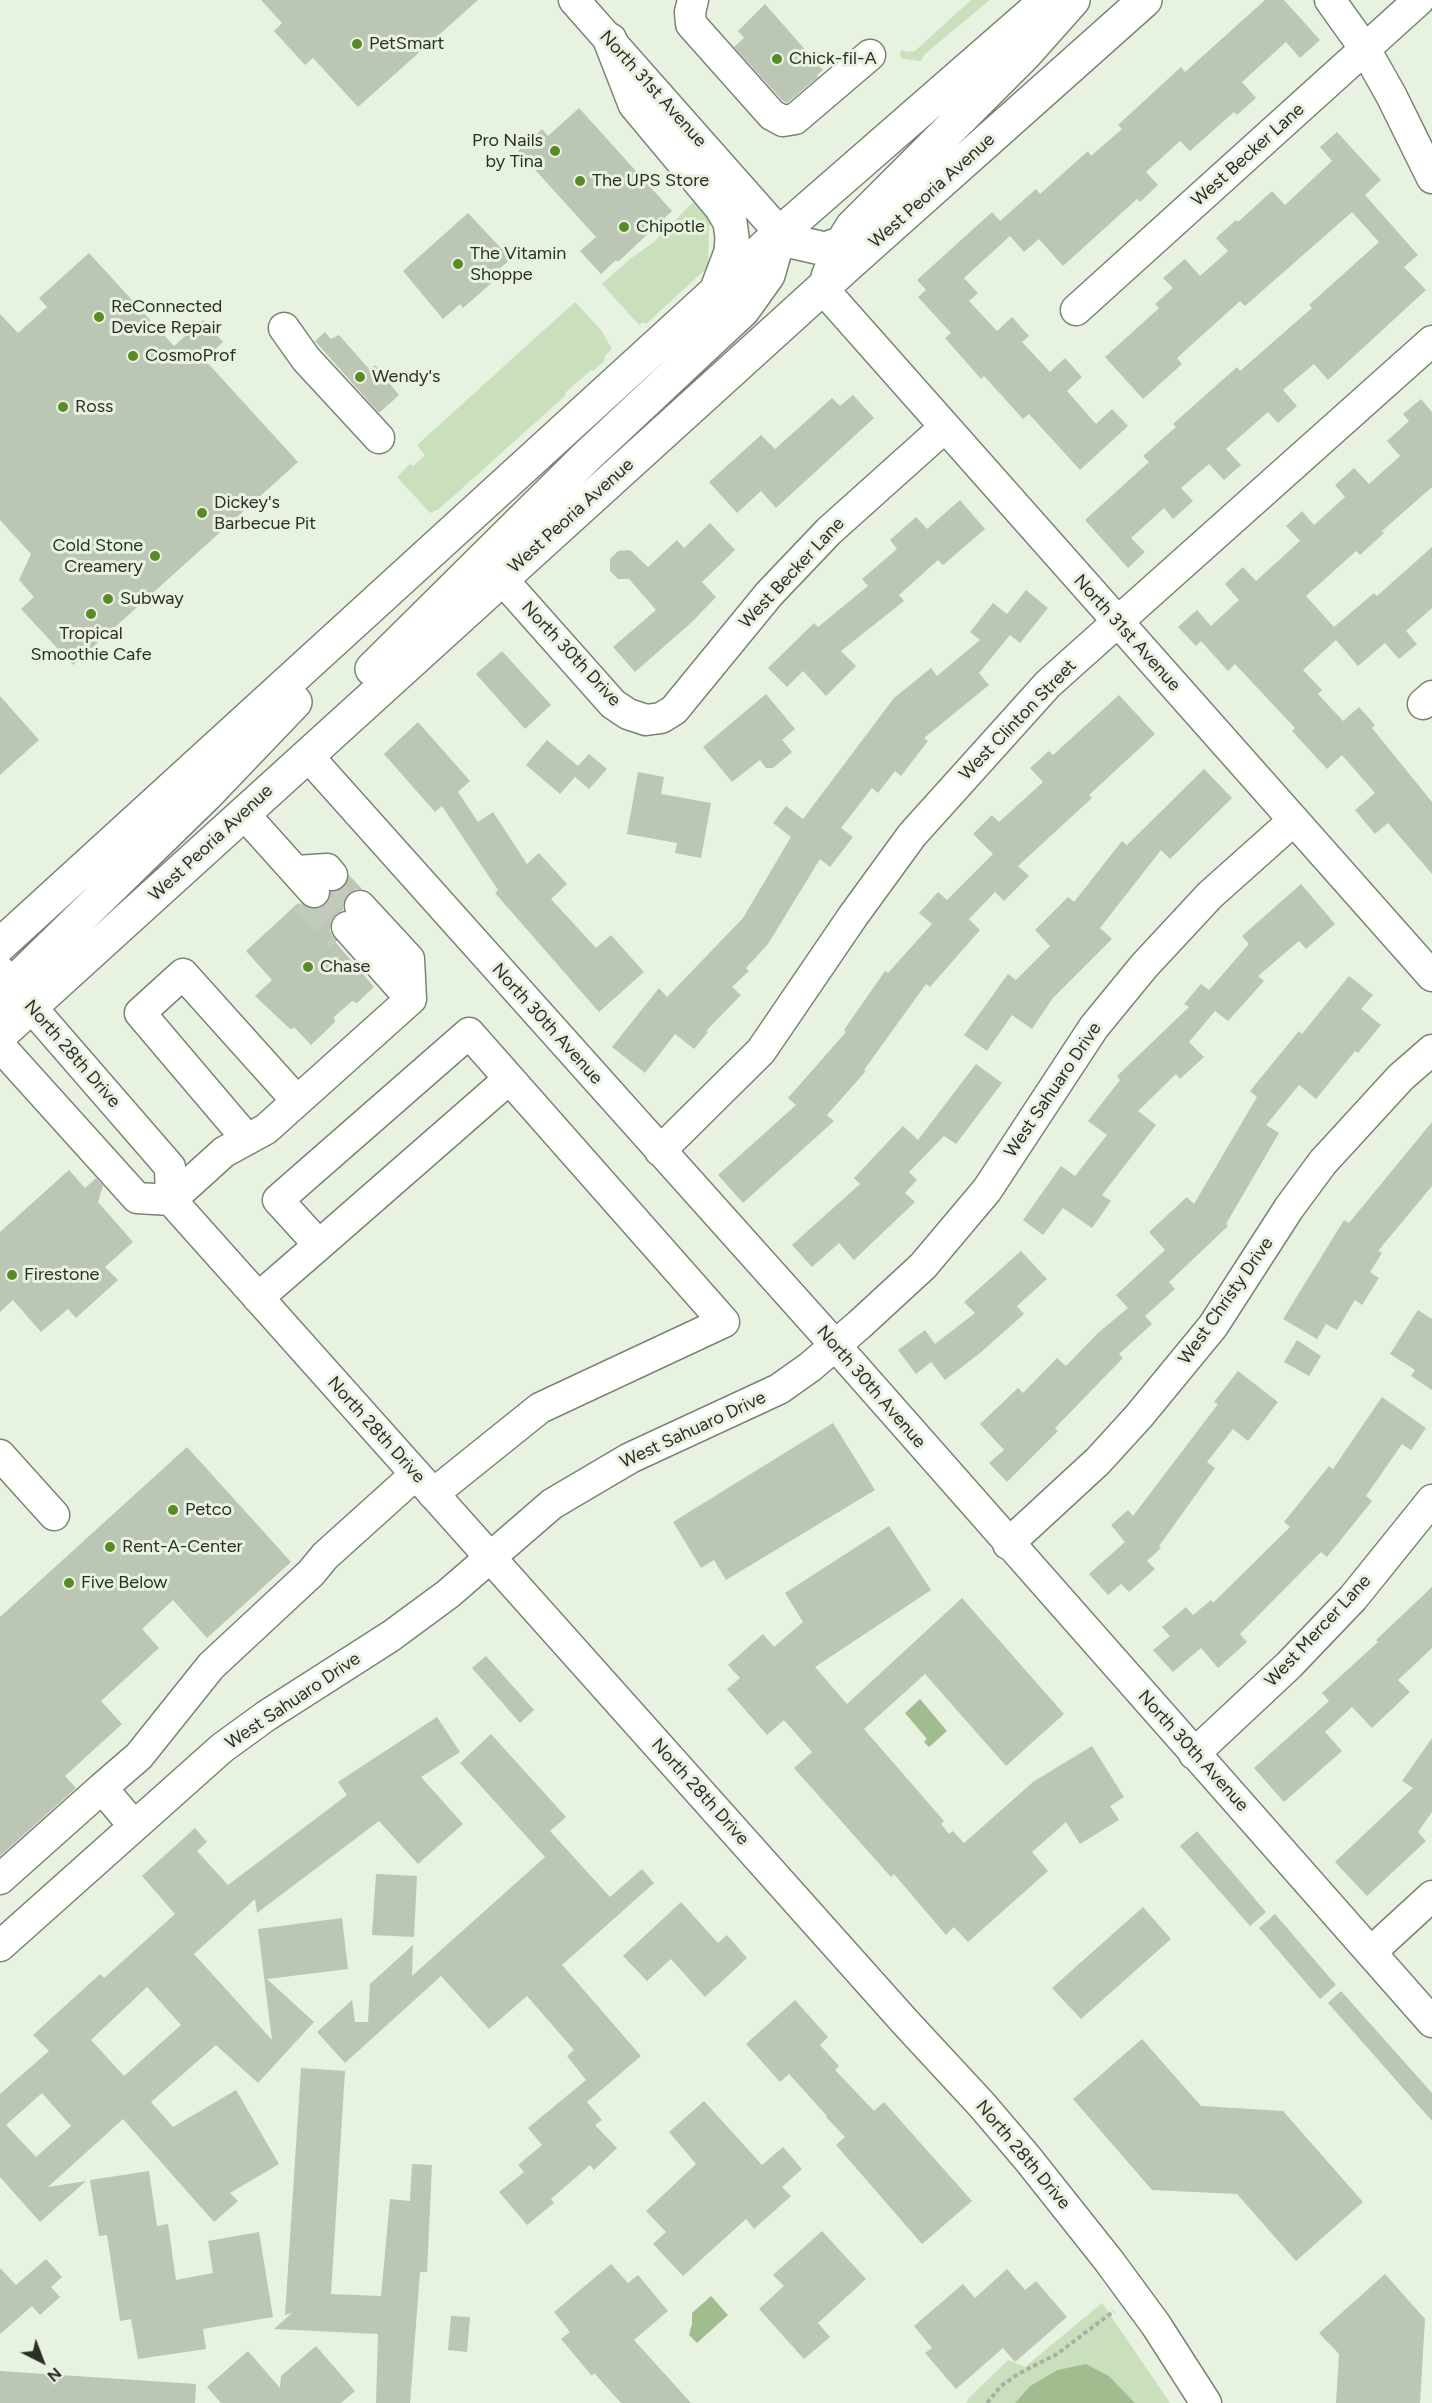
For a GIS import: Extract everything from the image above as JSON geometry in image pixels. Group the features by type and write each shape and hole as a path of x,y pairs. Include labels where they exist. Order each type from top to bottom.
{"main road":[{"path":"0,945 780,232 1047,0"},
{"path":"716,291 737,280 768,275 808,280 823,289 840,246 852,227 1051,28 1073,0"},
{"path":"1063,73 1080,38 1111,0"},
{"name":"West Peoria Avenue","path":"0,1035 11,989 243,813 1145,0"},
{"path":"610,40 635,104 721,207 730,222 731,252 716,291"},
{"path":"780,232 794,242 810,247 825,249 840,246 881,226 930,194"},
{"path":"307,755 321,728 342,700 384,656 586,457 727,327 755,296 768,275 780,232"},
{"path":"11,989 206,795 333,658 372,604"}],"street":[{"name":"North 31st Avenue","path":"574,0 780,232"},
{"path":"693,0 690,12 692,24 771,115 783,121 795,119 870,55"},
{"path":"699,0 705,20 702,35"},
{"path":"1330,0 1365,49 1432,178"},
{"name":"West Becker Lane","path":"1076,310 1419,0"},
{"name":"North 31st Avenue","path":"823,289 1432,976"},
{"path":"284,328 306,358 379,438"},
{"name":"West Clinton Street","path":"660,1151 761,1051 853,916 912,835 1048,684 1432,341"},
{"name":"West Becker Lane","path":"646,720 661,718 674,710 754,611 821,539 945,427"},
{"name":"North 30th Drive","path":"502,579 613,704 628,714 646,720"},
{"name":"North 30th Avenue","path":"307,755 835,1345 1008,1544 1432,2022"},
{"path":"243,813 314,884"},
{"name":"West Sahuaro Drive","path":"0,1946 222,1748 266,1716 391,1636 448,1594 552,1504 630,1458 779,1389 835,1345 923,1266 987,1190 1094,1027 1144,966 1210,895 1294,819"},
{"path":"0,1046 137,1198 171,1200 224,1152 266,1129 411,999 350,922"},
{"path":"247,1139 140,1014 183,974 297,1101"},
{"name":"North 28th Drive","path":"11,989 170,1167 171,1200 1028,2159 1156,2325 1206,2403"},
{"path":"0,1879 139,1756 211,1666 311,1573 325,1556 425,1484 540,1408 724,1322 469,1033 278,1200 319,1245"},
{"name":"West Christy Drive","path":"1008,1544 1098,1461 1139,1416 1213,1326 1289,1208 1323,1162 1401,1077 1432,1050"},
{"path":"258,1298 509,1079"},
{"path":"0,1455 54,1515"},
{"name":"West Mercer Lane","path":"1194,1754 1289,1665 1345,1606 1432,1500"},
{"path":"102,1788 134,1826"},
{"path":"1371,1952 1432,1896"}],"path":[{"path":"987,2403 1001,2386 1018,2374 1057,2354 1134,2295"}],"shaded area":[{"path":"971,0 990,0 925,54 921,61 903,59 900,56 901,50 915,51"},
{"path":"697,198 713,220 709,226 708,267 646,324 643,322 639,325 602,284 630,259 654,242"},
{"path":"575,302 601,330 612,349 605,356 604,361 565,393 566,395 439,509 430,513 397,477 410,464 413,466 425,455 417,445"},
{"path":"920,1699 947,1731 929,1747 924,1742 927,1739 905,1713"},
{"path":"711,2296 728,2315 697,2343 689,2335 692,2313"},
{"path":"1102,2303 1170,2403 1135,2403 1109,2376 1085,2364 1057,2370 1030,2386 1015,2403 966,2403 1008,2360 1025,2367"},
{"path":"1086,2364 1109,2376 1135,2403 1015,2403 1030,2386 1057,2370"}],"building":[{"name":"PetSmart","path":"261,0 478,0 358,107 313,58 305,65 274,31 282,23"},
{"path":"1265,0 1284,0 1320,40 1300,58 1286,42 1242,82 1256,98 1237,115 1234,112 1190,151 1180,141 1146,172 1158,185 1140,202 1137,199 1063,266 1039,239 1024,252 1010,236 964,278 978,293 969,301 997,331 1012,317 1029,336 1022,342 1050,372 1065,358 1082,377 1067,391 1096,424 1112,409 1128,426 1080,470 1029,414 1023,419 984,376 981,379 945,338 951,333 918,297 926,290 917,280 992,212 1000,221 1036,189 1040,194 1088,151 1091,156 1122,129 1118,125 1181,67 1185,72"},
{"name":"Chick-fil-A","path":"765,4 823,70 787,103 734,47 744,38 738,31"},
{"path":"579,108 672,211 618,262 616,260 601,274 580,251 596,237 518,151 542,129 548,136"},
{"path":"1337,132 1381,180 1365,195 1418,255 1404,267 1426,290 1328,380 1314,364 1283,390 1297,406 1278,423 1268,412 1226,449 1241,465 1224,480 1209,464 1181,488 1193,501 1173,519 1164,508 1131,538 1145,552 1128,568 1085,520 1149,462 1143,456 1176,427 1173,424 1237,367 1240,371 1312,308 1309,305 1379,242 1352,212 1245,306 1240,301 1177,358 1182,364 1143,399 1105,357 1159,308 1155,304 1173,288 1163,278 1185,259 1200,276 1228,251 1216,238 1236,220 1238,222 1272,191 1285,205 1332,161 1320,147"},
{"name":"The Vitamin Shoppe","path":"468,213 511,259 499,269 503,273 463,308 460,304 443,319 403,271"},
{"path":"89,253 174,346 203,320 223,342 204,359 298,462 73,665 21,609 34,597 19,580 31,554 0,520 0,314 18,333 47,307 39,298"},
{"name":"Wendy's","path":"325,332 331,339 339,335 370,370 375,365 399,395 379,413 315,341"},
{"path":"853,395 874,418 776,508 761,491 737,513 709,482 761,435 775,449 832,398 840,406"},
{"path":"1421,399 1432,412 1432,487 1382,531 1384,533 1360,555 1356,551 1306,596 1334,627 1374,593 1377,596 1432,547 1432,608 1406,631 1417,644 1399,659 1385,643 1358,666 1336,640 1303,670 1322,690 1318,694 1343,721 1359,707 1375,725 1372,728 1432,802 1432,874 1388,823 1375,834 1355,810 1375,793 1342,755 1327,769 1292,731 1295,728 1235,664 1228,671 1201,641 1196,646 1178,627 1197,610 1211,626 1239,600 1225,584 1243,567 1256,581 1300,541 1286,526 1302,511 1314,525 1345,497 1335,485 1354,468 1369,484 1400,456 1387,441 1409,421 1403,414"},
{"path":"960,500 985,529 943,565 938,560 899,595 904,601 841,651 856,666 826,696 803,671 787,687 768,668 814,623 818,627 868,586 862,579 897,549 890,540 916,517 927,529"},
{"path":"710,523 735,550 702,582 716,597 692,622 635,672 613,647 656,610 629,579 618,579 610,571 610,559 618,551 630,550 648,567 677,540 684,548"},
{"path":"1026,590 1048,608 1020,643 1010,635 979,673 989,685 924,738 928,741 901,776 895,771 878,793 872,788 841,828 853,837 830,867 820,859 768,944 746,968 749,971 732,987 741,995 706,1031 708,1032 694,1049 675,1034 645,1073 612,1047 659,988 667,997 743,918 791,837 773,823 786,806 803,819 894,698 931,668 937,676 980,640 970,632 993,603 1007,614"},
{"path":"502,651 551,705 525,729 476,674"},
{"path":"766,694 795,729 782,740 792,752 773,768 766,768 760,760 732,782 703,747"},
{"path":"1119,695 1155,734 1089,795 1092,798 1018,866 1029,876 1004,901 995,892 969,919 980,930 930,987 926,984 864,1070 866,1071 827,1115 834,1121 743,1203 718,1175 796,1105 788,1098 846,1032 844,1030 885,971 888,973 932,924 919,913 938,892 947,900 993,854 973,834 992,815 999,822 1043,782 1030,768 1049,751 1053,755"},
{"path":"0,696 39,740 0,775"},
{"path":"418,722 470,781 458,792 478,822 493,812 527,864 539,853 567,884 551,899 596,948 611,935 644,972 599,1012 495,893 498,890 442,806 435,812 384,754"},
{"path":"547,740 578,766 589,754 607,769 589,789 575,777 560,794 526,765"},
{"path":"1204,769 1232,798 1170,859 1161,850 1100,928 1112,939 1053,998 1032,1029 1012,1015 987,1051 964,1035 1008,974 1016,980 1050,946 1035,930 1068,897 1074,902 1122,841 1127,845"},
{"path":"638,772 664,777 661,794 711,803 701,858 675,853 677,843 627,834"},
{"name":"Chase","path":"349,875 362,889 356,889 348,894 343,901 343,910 331,921 330,931 336,943 374,987 357,1003 352,1001 334,1017 335,1022 311,1045 295,1028 290,1029 255,996 272,980 246,951 298,903 309,909 318,909 325,905 331,892 343,888"},
{"path":"1301,884 1335,924 1306,949 1299,941 1258,976 1264,981 1228,1021 1215,1011 1189,1042 1204,1057 1180,1079 1176,1074 1138,1111 1156,1125 1102,1195 1111,1201 1092,1228 1063,1208 1043,1235 1023,1220 1061,1166 1075,1176 1107,1135 1088,1121 1120,1080 1117,1076 1189,1007 1184,1004 1201,984 1209,990 1249,944 1242,936"},
{"path":"1349,976 1373,995 1361,1009 1381,1025 1358,1053 1355,1051 1316,1099 1299,1085 1266,1125 1279,1133 1226,1224 1228,1226 1169,1282 1175,1289 1145,1316 1152,1324 1119,1354 1123,1358 1055,1428 1058,1431 1007,1482 989,1463 1004,1450 980,1424 1018,1388 1023,1393 1057,1358 1066,1366 1098,1333 1128,1308 1116,1295 1165,1250 1149,1232 1187,1197 1194,1204 1257,1097 1250,1091 1299,1031 1302,1034"},
{"path":"976,1064 1002,1083 956,1144 944,1136 909,1172 917,1180 905,1193 915,1202 854,1260 839,1243 812,1267 792,1245 860,1184 854,1178 903,1126 918,1140"},
{"path":"1432,1122 1432,1186 1378,1251 1382,1253 1370,1272 1379,1278 1362,1305 1355,1300 1337,1330 1326,1324 1317,1339 1283,1319 1344,1220 1349,1223"},
{"path":"69,1170 85,1188 96,1178 103,1186 98,1202 133,1242 105,1267 118,1280 76,1318 68,1309 41,1332 13,1300 0,1312 0,1232"},
{"path":"1021,1251 1047,1279 1017,1306 1024,1314 945,1380 931,1362 916,1374 898,1350 925,1330 935,1344 975,1313 964,1302"},
{"path":"1418,1310 1432,1319 1432,1390 1411,1376 1415,1370 1390,1354"},
{"path":"1297,1340 1321,1356 1309,1376 1284,1362"},
{"path":"1238,1371 1278,1402 1248,1441 1233,1429 1207,1462 1215,1468 1159,1546 1161,1548 1147,1561 1155,1569 1129,1592 1121,1584 1108,1595 1089,1574 1125,1542 1111,1525 1128,1510 1133,1516 1218,1404 1214,1402"},
{"path":"1382,1397 1426,1428 1411,1450 1402,1444 1366,1496 1372,1501 1327,1557 1321,1552 1240,1634 1247,1642 1218,1668 1201,1648 1173,1672 1153,1650 1170,1636 1162,1627 1186,1607 1193,1615 1211,1600 1213,1603 1290,1527 1284,1522 1329,1466 1333,1469"},
{"path":"833,1423 875,1490 726,1580 714,1560 701,1568 673,1522"},
{"path":"187,1447 291,1562 207,1638 173,1600 142,1629 159,1648 101,1701 122,1724 65,1776 76,1788 0,1856 0,1617"},
{"path":"889,1526 931,1590 815,1667 847,1704 962,1598 1064,1714 1006,1766 925,1674 864,1729 944,1821 941,1824 949,1834 953,1831 964,1843 1033,1782 1092,1746 1124,1797 1110,1806 1119,1820 1080,1844 1066,1822 1032,1852 1048,1871 968,1942 954,1927 946,1935 894,1874 891,1877 794,1768 812,1752 784,1720 767,1735 727,1689 740,1678 728,1665 763,1634 774,1647 803,1622 785,1593"},
{"path":"1432,1587 1432,1648 1398,1680 1410,1692 1372,1728 1352,1707 1325,1732 1342,1751 1284,1802 1254,1768 1329,1701 1322,1693 1378,1642 1376,1640"},
{"path":"486,1656 534,1710 520,1723 472,1668"},
{"path":"437,1717 460,1752 421,1777 463,1824 418,1864 379,1821 257,1913 255,1899 194,1954 272,2040 258,1929 342,1918 348,1969 267,1979 314,2022 258,2083 216,2045 151,2102 173,2127 236,2090 279,2164 230,2193 238,2201 214,2222 123,2119 48,2187 86,2181 40,2222 0,2177 0,2094 49,2051 33,2035 100,1974 104,1978 175,1914 142,1876 195,1828 207,1842 197,1851 228,1885 347,1795 338,1782","holes":["147,1987 181,2025 124,2076 91,2040","42,2093 71,2126 36,2157 6,2125"]},
{"path":"491,1734 566,1817 550,1831 610,1897 642,1869 654,1883 562,1965 641,2056 587,2102 602,2120 595,2125 617,2148 594,2170 590,2165 551,2199 554,2203 527,2225 499,2192 524,2172 518,2165 542,2145 528,2128 586,2080 567,2056 574,2050 527,1996 489,2029 441,1976 345,2063 317,2032 352,2000 355,2022 368,2022 370,1984 413,1945 412,1976 545,1857 460,1763"},
{"path":"1432,1738 1432,1812 1418,1832 1426,1841 1367,1896 1335,1862 1413,1788 1402,1781"},
{"path":"1197,1831 1266,1912 1250,1926 1180,1846"},
{"path":"376,1874 417,1876 414,1937 372,1935"},
{"path":"681,1902 718,1943 727,1935 747,1958 705,1997 671,1959 647,1981 623,1956"},
{"path":"1143,1907 1171,1939 1081,2019 1052,1988"},
{"path":"1275,1914 1336,1985 1320,1999 1259,1928"},
{"path":"1341,1991 1432,2093 1432,2121 1328,2003"},
{"path":"795,2000 828,2037 820,2045 839,2066 835,2070 874,2111 884,2102 972,2201 922,2244 836,2145 845,2137 827,2116 789,2074 780,2082 746,2044"},
{"path":"1142,2039 1201,2106 1283,2111 1363,2202 1296,2261 1237,2194 1152,2190 1073,2099"},
{"path":"301,2068 345,2071 331,2294 381,2296 390,2199 410,2201 412,2164 432,2165 427,2272 420,2272 410,2403 376,2403 378,2334 274,2329 292,2313 285,2315"},
{"path":"704,2101 762,2165 783,2147 802,2169 782,2187 791,2196 754,2229 746,2219 683,2276 653,2244 666,2232 646,2211 696,2164 669,2132"},
{"path":"149,2171 157,2226 168,2224 176,2280 213,2273 208,2241 259,2232 273,2317 203,2329 206,2349 138,2359 131,2319 120,2321 107,2235 99,2236 90,2180"},
{"path":"822,2231 866,2279 818,2323 830,2337 804,2359 759,2309 784,2286 773,2275"},
{"path":"46,2259 62,2277 51,2287 60,2297 40,2315 32,2306 0,2334 0,2268 16,2285"},
{"path":"611,2264 628,2283 638,2275 668,2311 634,2340 691,2403 621,2403 594,2373 592,2376 561,2339 570,2332 554,2312"},
{"path":"1007,2269 1025,2290 1036,2281 1067,2317 1015,2362 1003,2348 956,2389 925,2353 932,2348 914,2326 963,2284 975,2298"},
{"path":"1385,2274 1425,2319 1420,2403 1336,2403 1339,2354 1319,2333"},
{"path":"451,2316 470,2317 467,2352 448,2350"},
{"path":"316,2346 355,2391 341,2403 221,2403 207,2387 248,2351 280,2388 281,2376"},
{"path":"0,2371 196,2384 195,2403 0,2403"}],"tunnel":[{"path":"323,883 353,917"},
{"path":"305,900 340,938"}],"place":[{"name":"PetSmart","path":"357,44"},
{"name":"Chick-fil-A","path":"777,59"},
{"name":"Pro Nails by Tina","path":"555,151"},
{"name":"The UPS Store","path":"580,181"},
{"name":"Chipotle","path":"624,227"},
{"name":"The Vitamin Shoppe","path":"458,264"},
{"name":"ReConnected Device Repair","path":"99,317"},
{"name":"CosmoProf","path":"133,356"},
{"name":"Wendy's","path":"360,377"},
{"name":"Ross","path":"63,407"},
{"name":"Dickey's Barbecue Pit","path":"202,513"},
{"name":"Cold Stone Creamery","path":"155,556"},
{"name":"Subway","path":"108,599"},
{"name":"Tropical Smoothie Cafe","path":"91,614"},
{"name":"Chase","path":"308,967"},
{"name":"Firestone","path":"12,1275"},
{"name":"Petco","path":"173,1510"},
{"name":"Rent-A-Center","path":"110,1547"},
{"name":"Five Below","path":"69,1583"}]}
